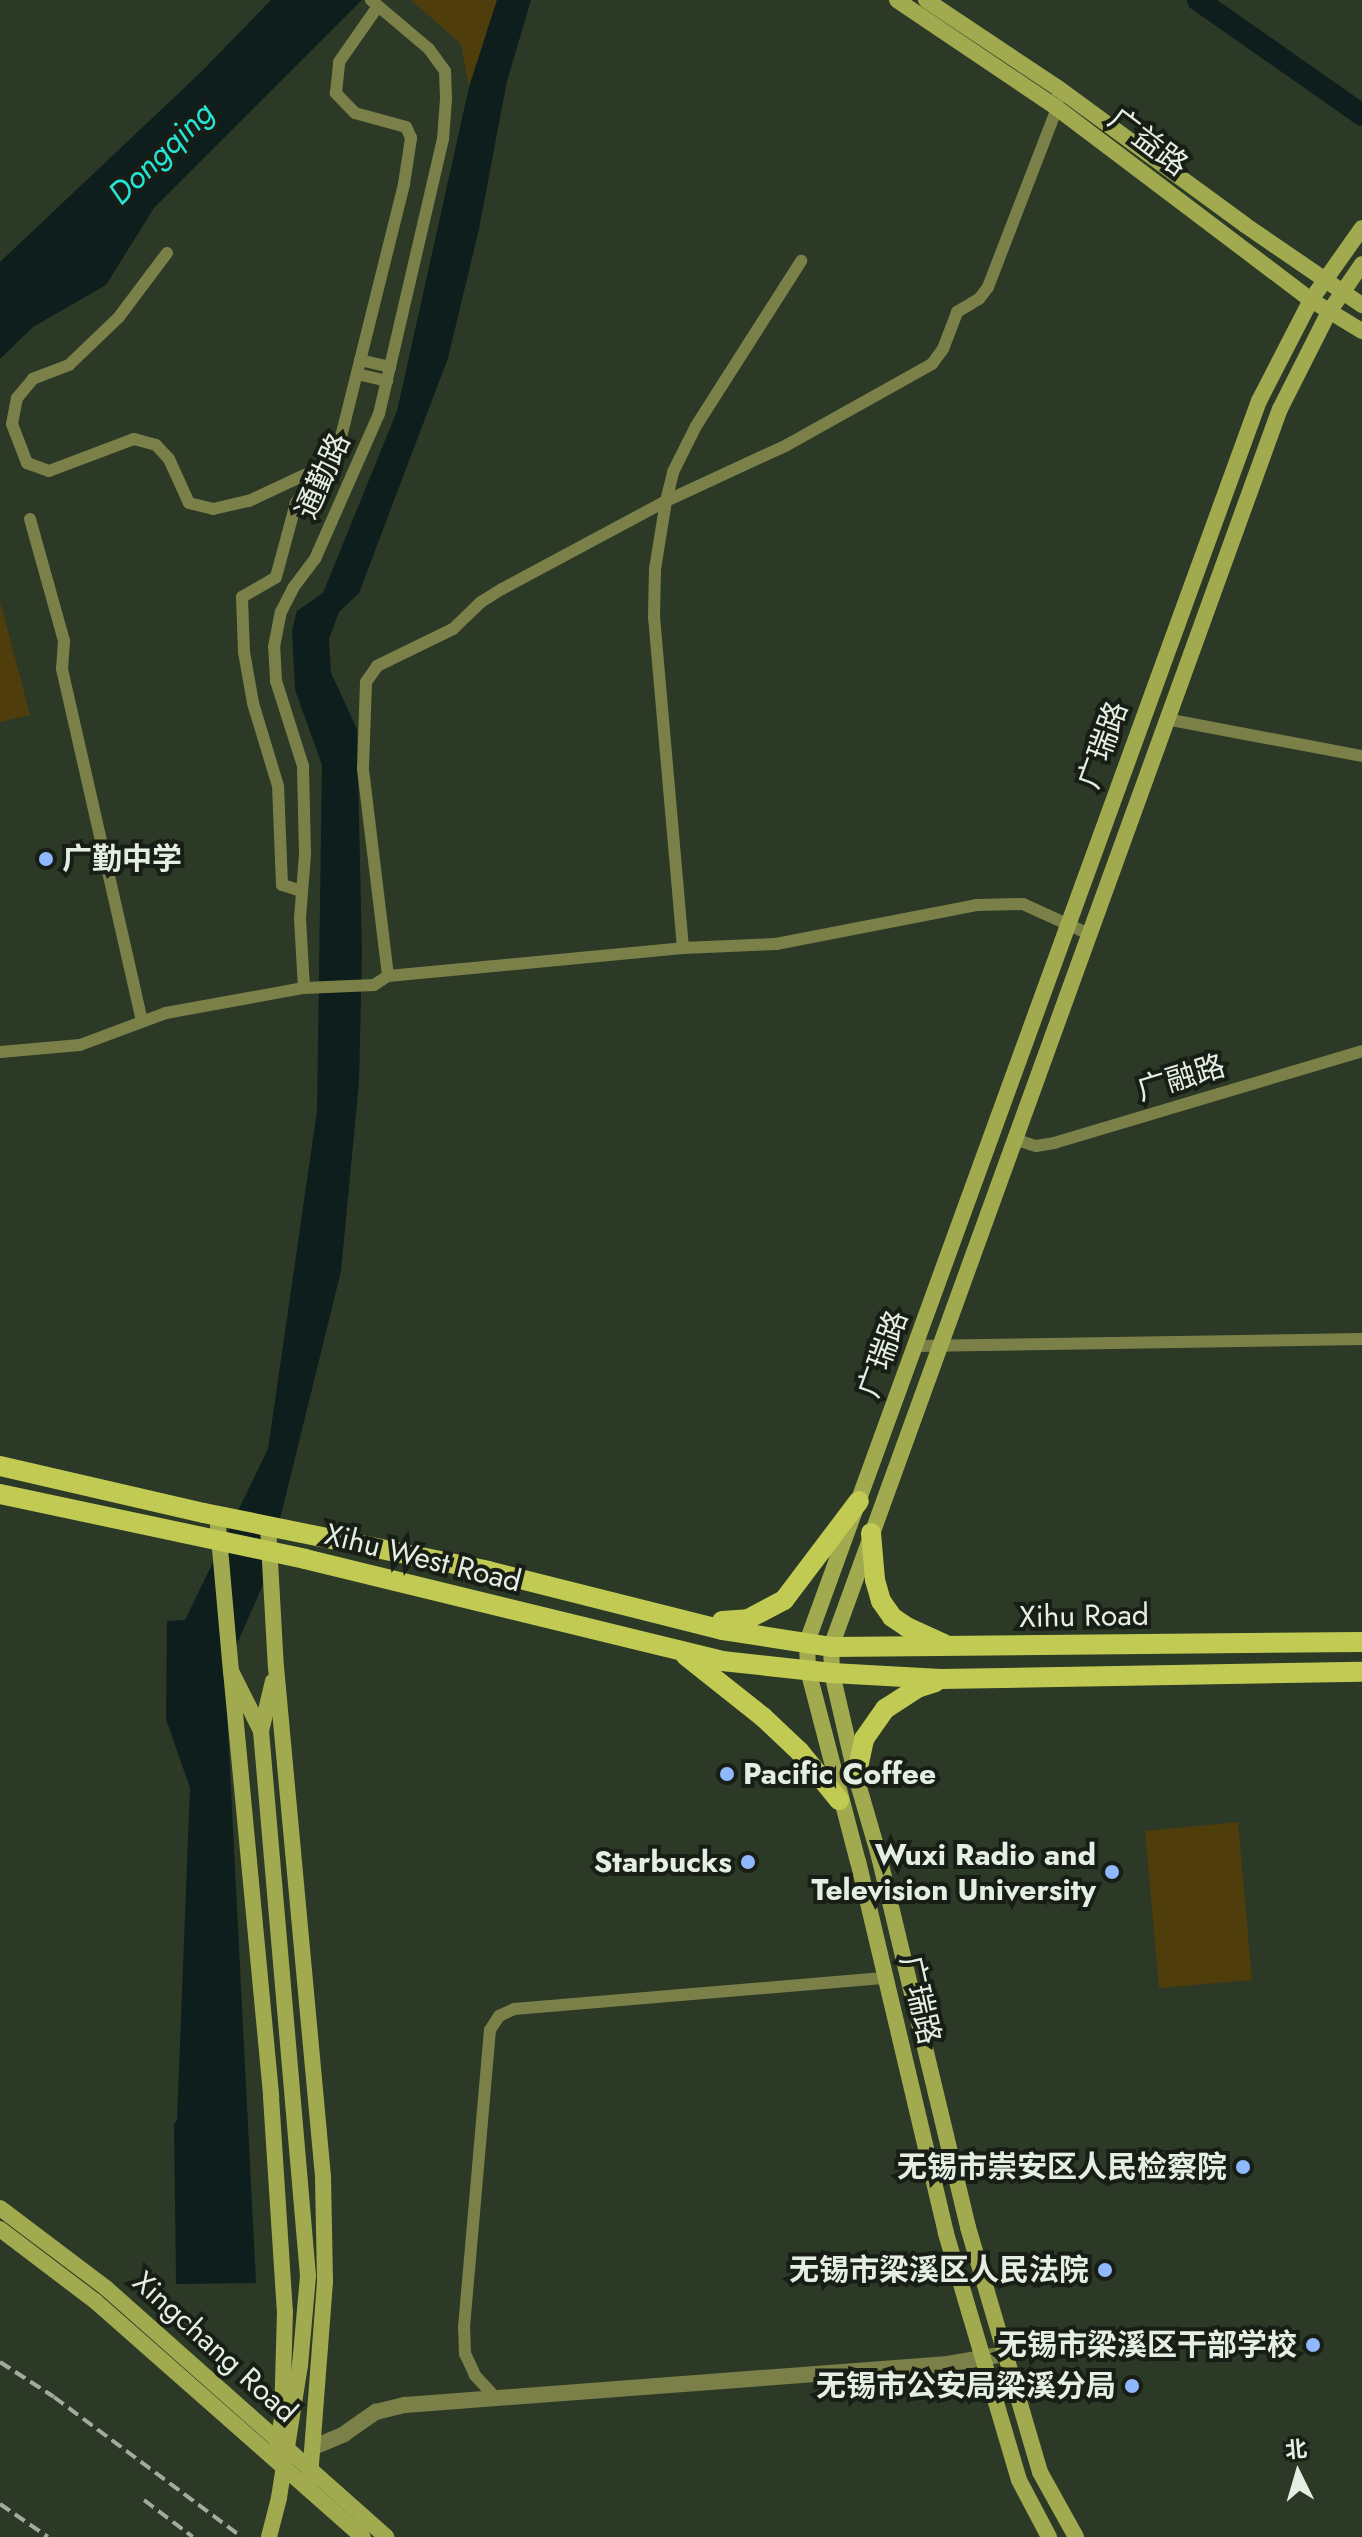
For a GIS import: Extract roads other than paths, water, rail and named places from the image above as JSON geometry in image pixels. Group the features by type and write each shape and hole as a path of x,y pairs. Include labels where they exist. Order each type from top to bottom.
{"main road":[{"name":"广益路","path":"897,0 1057,108 1311,300 1362,331"},
{"name":"广益路","path":"926,0 1058,88 1362,305"},
{"name":"广瑞路","path":"1049,2537 1019,2480 946,2233 886,1978 808,1670 807,1642 1259,401 1324,278 1362,228"},
{"name":"广瑞路","path":"1076,2537 1040,2472 968,2227 879,1856 856,1777 832,1673 831,1647 1087,933 1280,409 1329,312 1362,264"},
{"name":"Xihu West Road","path":"0,1466 210,1514 488,1571 696,1623 807,1642"},
{"name":"Xihu West Road","path":"0,1494 305,1559 722,1661 832,1673"},
{"path":"696,1623 748,1619 784,1600 859,1501"},
{"path":"210,1514 231,1671 271,2097 285,2311 282,2418 275,2459"},
{"path":"268,1526 276,1667 323,2177 325,2282 313,2471 309,2489"},
{"path":"871,1533 875,1580 881,1601 892,1617 915,1631 955,1648"},
{"name":"Xihu Road","path":"807,1642 831,1647 955,1648 1362,1642"},
{"path":"676,1650 763,1717 808,1761 839,1800"},
{"path":"269,2537 279,2498 300,2365 308,2276 261,1731 276,1667"},
{"path":"231,1671 261,1731"},
{"name":"Xihu Road","path":"832,1673 941,1679 1362,1672"},
{"path":"856,1777 864,1739 885,1709 917,1688 941,1679"},
{"name":"Xingchang Road","path":"0,2208 106,2288 386,2537"},
{"name":"Xingchang Road","path":"0,2229 95,2301 363,2537"}],"street":[{"path":"301,891 282,885 278,786 253,703 244,652 242,597 276,577 296,503 341,437 404,184 411,138 406,127 355,113 336,93 339,62 375,3"},
{"name":"通勤路","path":"304,988 301,891 305,855 303,766 276,681 274,647 281,612 293,588 315,559 379,414 443,139 446,99 445,71 429,49 375,3"},
{"path":"388,976 363,768 366,682 377,666 453,629 481,602 502,589 666,501 787,445 932,364 943,349 957,312 979,299 988,287 1057,108 1058,88"},
{"path":"167,253 119,317 69,365 33,379 17,398 12,424 27,463 49,471 134,439 156,445 169,459 189,503 213,509 249,501 317,469"},
{"path":"683,948 654,617 655,569 666,501 673,472 696,426 801,261"},
{"path":"360,360 390,367"},
{"path":"357,374 387,381"},
{"path":"30,519 64,641 62,669 142,1020"},
{"path":"1166,719 1362,756"},
{"path":"0,1052 80,1045 115,1034 142,1020 304,988 374,985 388,976 683,948 776,944 976,905 1023,904 1087,933"},
{"name":"广融路","path":"1014,1139 1036,1146 1054,1143 1362,1051"},
{"path":"916,1346 1362,1339"},
{"path":"497,2399 475,2375 465,2354 464,2327 490,2030 499,2016 514,2009 886,1978"},
{"path":"314,2447 344,2434 376,2412 405,2405 984,2360 1005,2354"}],"water":[{"name":"Dongqing","path":"271,0 362,0 154,208 106,285 33,327 0,359 0,262 201,72"},
{"path":"497,0 531,0 507,81 479,229 448,358 359,593 339,612 329,639 331,673 357,729 362,953 359,1082 341,1271 265,1580 225,1671 256,2283 176,2284 174,2124 177,2120 190,1788 166,1719 167,1621 185,1620 268,1449 317,1111 322,765 295,690 292,630 297,611 323,593 397,411 469,87"}],"waterway":[{"path":"1198,0 1362,115"}],"railway":[{"path":"0,2362 54,2397 242,2537"},
{"path":"144,2500 193,2537"},
{"path":"0,2504 48,2537"}],"place":[{"name":"广勤中学","path":"46,859"},
{"name":"Pacific Coffee","path":"727,1774"},
{"name":"Starbucks","path":"748,1862"},
{"name":"Wuxi Radio and Television University","path":"1112,1872"},
{"name":"无锡市崇安区人民检察院","path":"1243,2167"},
{"name":"无锡市梁溪区人民法院","path":"1105,2270"},
{"name":"无锡市梁溪区干部学校","path":"1313,2345"},
{"name":"无锡市公安局梁溪分局","path":"1132,2386"}]}
